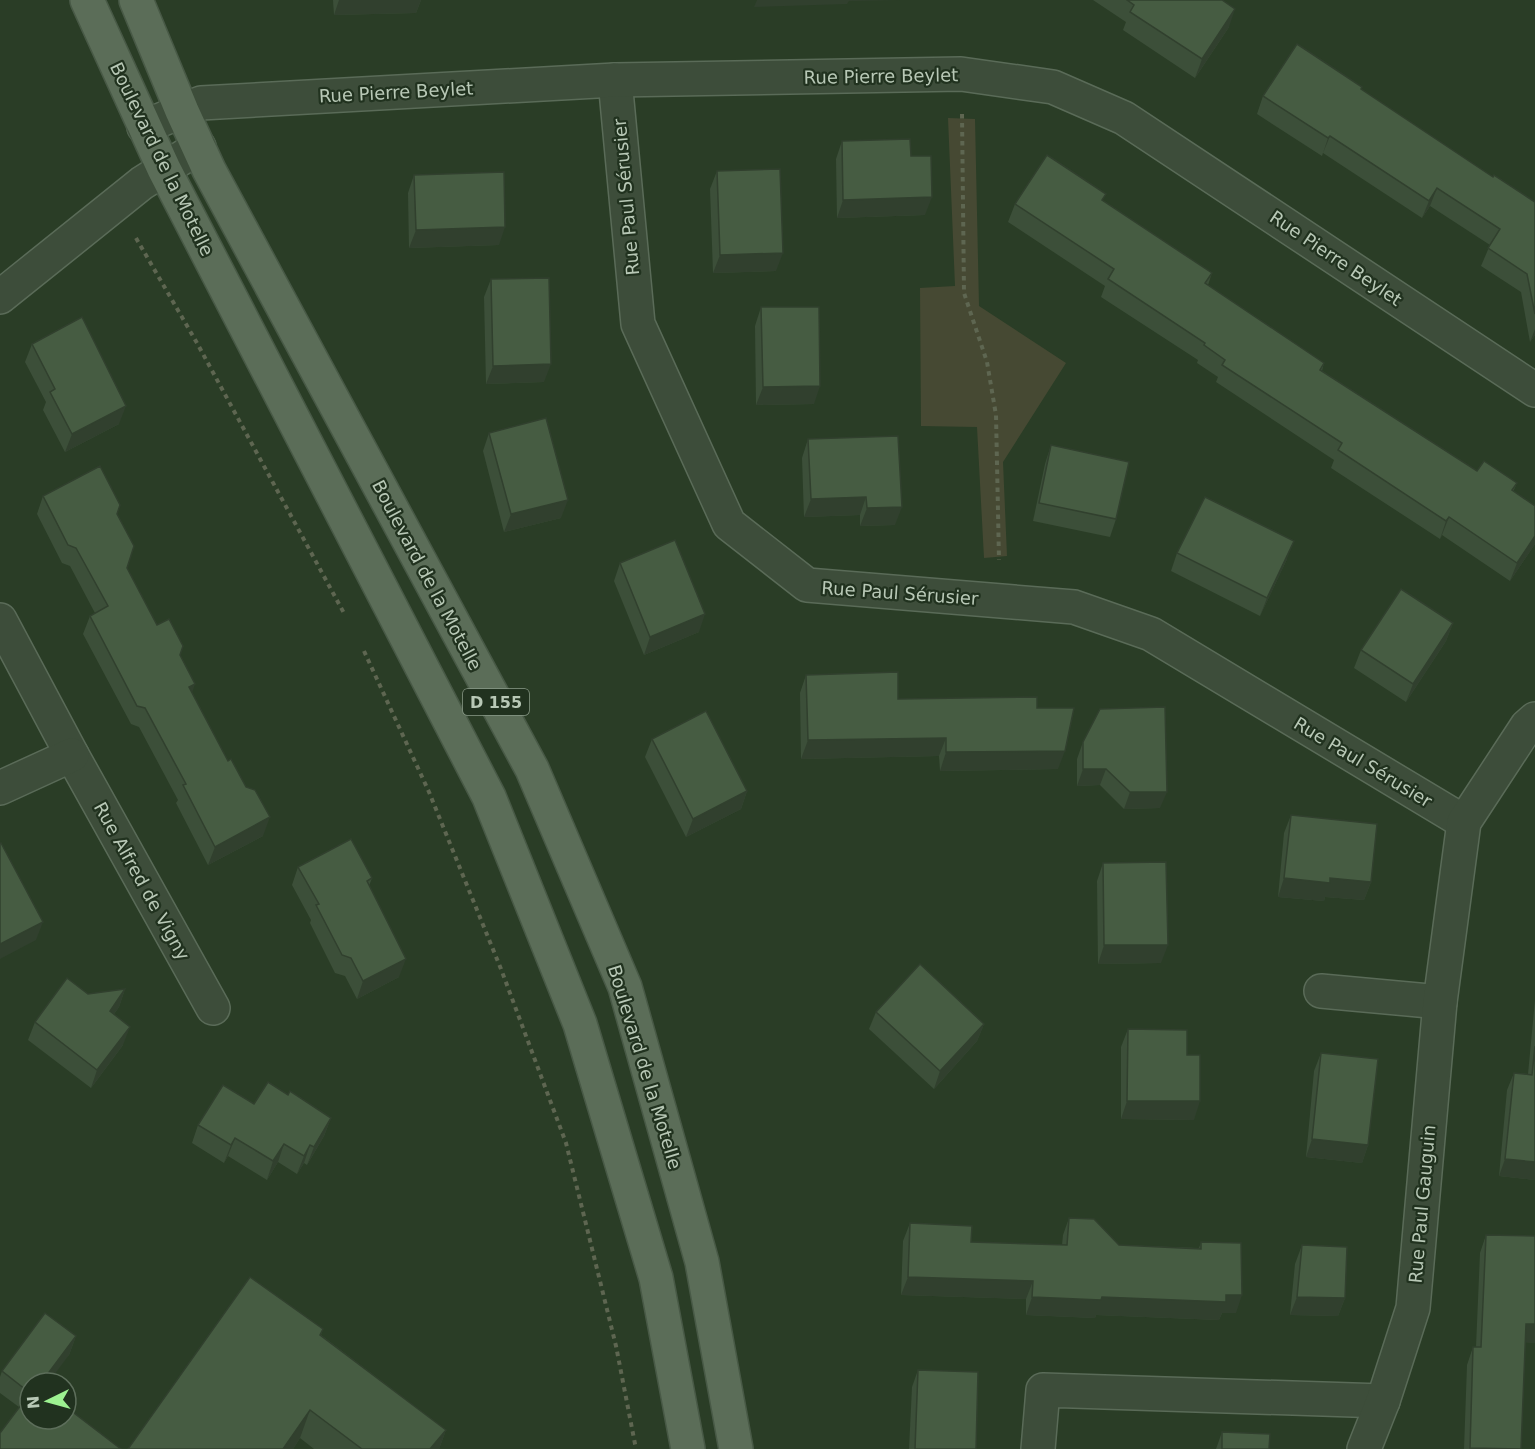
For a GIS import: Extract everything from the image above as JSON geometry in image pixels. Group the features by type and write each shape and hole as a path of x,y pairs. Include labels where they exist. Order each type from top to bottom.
{"main road":[{"name":"Boulevard de la Motelle","path":"87,0 165,169 489,797 580,1024 656,1278 688,1449"},
{"name":"Boulevard de la Motelle","path":"136,0 209,171 532,769 625,987 702,1262 736,1449"}],"street":[{"name":"Rue Pierre Beylet","path":"144,127 201,103 615,80 961,74 1053,87 1124,118 1535,390"},
{"name":"Rue Paul Sérusier","path":"615,80 638,324 729,524 807,585 1074,607 1151,634 1464,822"},
{"path":"0,297 142,183 199,147"},
{"name":"Rue Alfred de Vigny","path":"0,620 213,1008"},
{"name":"Rue Paul Gauguin","path":"1364,1449 1383,1401 1413,1308 1440,1002 1464,822 1527,726 1535,719"},
{"path":"0,788 72,754"},
{"path":"1321,991 1440,1002"},
{"path":"1038,1449 1043,1390 1383,1401"}],"path":[{"path":"961,74 964,293 987,362 996,415 1000,600"},
{"path":"117,204 197,343 347,618"},
{"path":"363,649 434,803 501,969 566,1143 616,1346 636,1449"}],"green space":[{"path":"948,118 975,119 979,306 1066,363 1003,462 1007,556 984,558 977,427 921,426 920,288 955,286"}],"building":[{"path":"1127,0 1222,0 1235,9 1202,59 1130,12 1134,5"},
{"path":"1297,44 1493,177 1494,175 1535,202 1535,314 1527,274 1488,248 1500,229 1437,188 1429,201 1330,136 1328,138 1263,96"},
{"path":"910,139 911,156 931,156 932,197 843,200 842,141"},
{"path":"1047,155 1106,194 1102,200 1212,273 1205,283 1324,363 1320,370 1477,471 1484,461 1517,483 1512,490 1535,506 1535,536 1517,563 1449,517 1446,521 1338,450 1342,443 1222,365 1225,360 1204,345 1205,343 1108,279 1114,269 1015,204"},
{"path":"780,169 783,253 720,255 717,171"},
{"path":"504,172 505,227 416,230 414,175"},
{"path":"549,278 551,364 493,366 491,279"},
{"path":"761,307 819,307 820,386 763,387"},
{"path":"82,317 126,406 72,434 50,392 55,389 32,344"},
{"path":"546,418 568,500 511,514 489,433"},
{"path":"898,436 902,507 867,508 866,497 811,499 808,439"},
{"path":"1051,445 1129,462 1116,519 1039,503"},
{"path":"100,466 120,505 117,514 134,546 127,568 157,625 169,619 183,646 180,655 195,684 189,687 228,761 231,759 246,787 255,790 270,817 215,847 183,785 186,784 145,708 137,706 90,616 108,606 76,548 68,545 43,496"},
{"path":"1205,497 1294,541 1267,598 1177,553"},
{"path":"675,540 705,614 650,637 620,563"},
{"path":"1401,589 1453,623 1413,684 1361,650"},
{"path":"898,672 898,699 1037,697 1037,708 1074,708 1065,751 946,752 946,738 808,740 806,675"},
{"path":"1165,707 1167,792 1130,792 1106,769 1083,769 1083,742 1100,709"},
{"path":"706,711 747,791 693,819 652,739"},
{"path":"1291,815 1377,824 1371,882 1330,878 1330,883 1284,878"},
{"path":"351,839 372,878 367,881 406,959 363,981 351,958 342,955 316,905 319,904 298,867"},
{"path":"0,844 43,922 0,944"},
{"path":"1166,862 1168,945 1104,945 1103,863"},
{"path":"920,964 984,1024 940,1071 876,1012"},
{"path":"67,978 88,994 125,989 110,1011 130,1027 97,1070 35,1022"},
{"path":"1128,1029 1187,1030 1187,1055 1200,1055 1200,1101 1127,1101"},
{"path":"1535,1046 1535,1162 1505,1159 1514,1073 1532,1075"},
{"path":"1321,1053 1378,1059 1368,1145 1312,1139"},
{"path":"268,1082 288,1095 290,1091 331,1118 314,1147 310,1145 304,1156 284,1144 273,1161 235,1138 231,1145 198,1125 223,1085 254,1104"},
{"path":"1069,1218 1094,1219 1119,1245 1201,1249 1201,1242 1241,1243 1242,1295 1226,1295 1226,1302 1102,1297 1101,1300 1032,1297 1033,1281 908,1277 910,1223 972,1226 971,1242 1067,1245"},
{"path":"1486,1235 1535,1236 1535,1324 1526,1324 1521,1449 1470,1448 1473,1347 1481,1347"},
{"path":"1302,1245 1347,1247 1345,1298 1297,1297"},
{"path":"250,1277 323,1329 320,1335 446,1430 430,1449 362,1449 310,1410 283,1449 128,1449"},
{"path":"45,1313 76,1336 50,1371 18,1371 18,1384 2,1371"},
{"path":"918,1370 978,1372 976,1449 915,1449"},
{"path":"18,1409 18,1431 78,1431 78,1416 121,1449 0,1449 0,1433"},
{"path":"1222,1432 1270,1434 1269,1449 1222,1449"}]}
